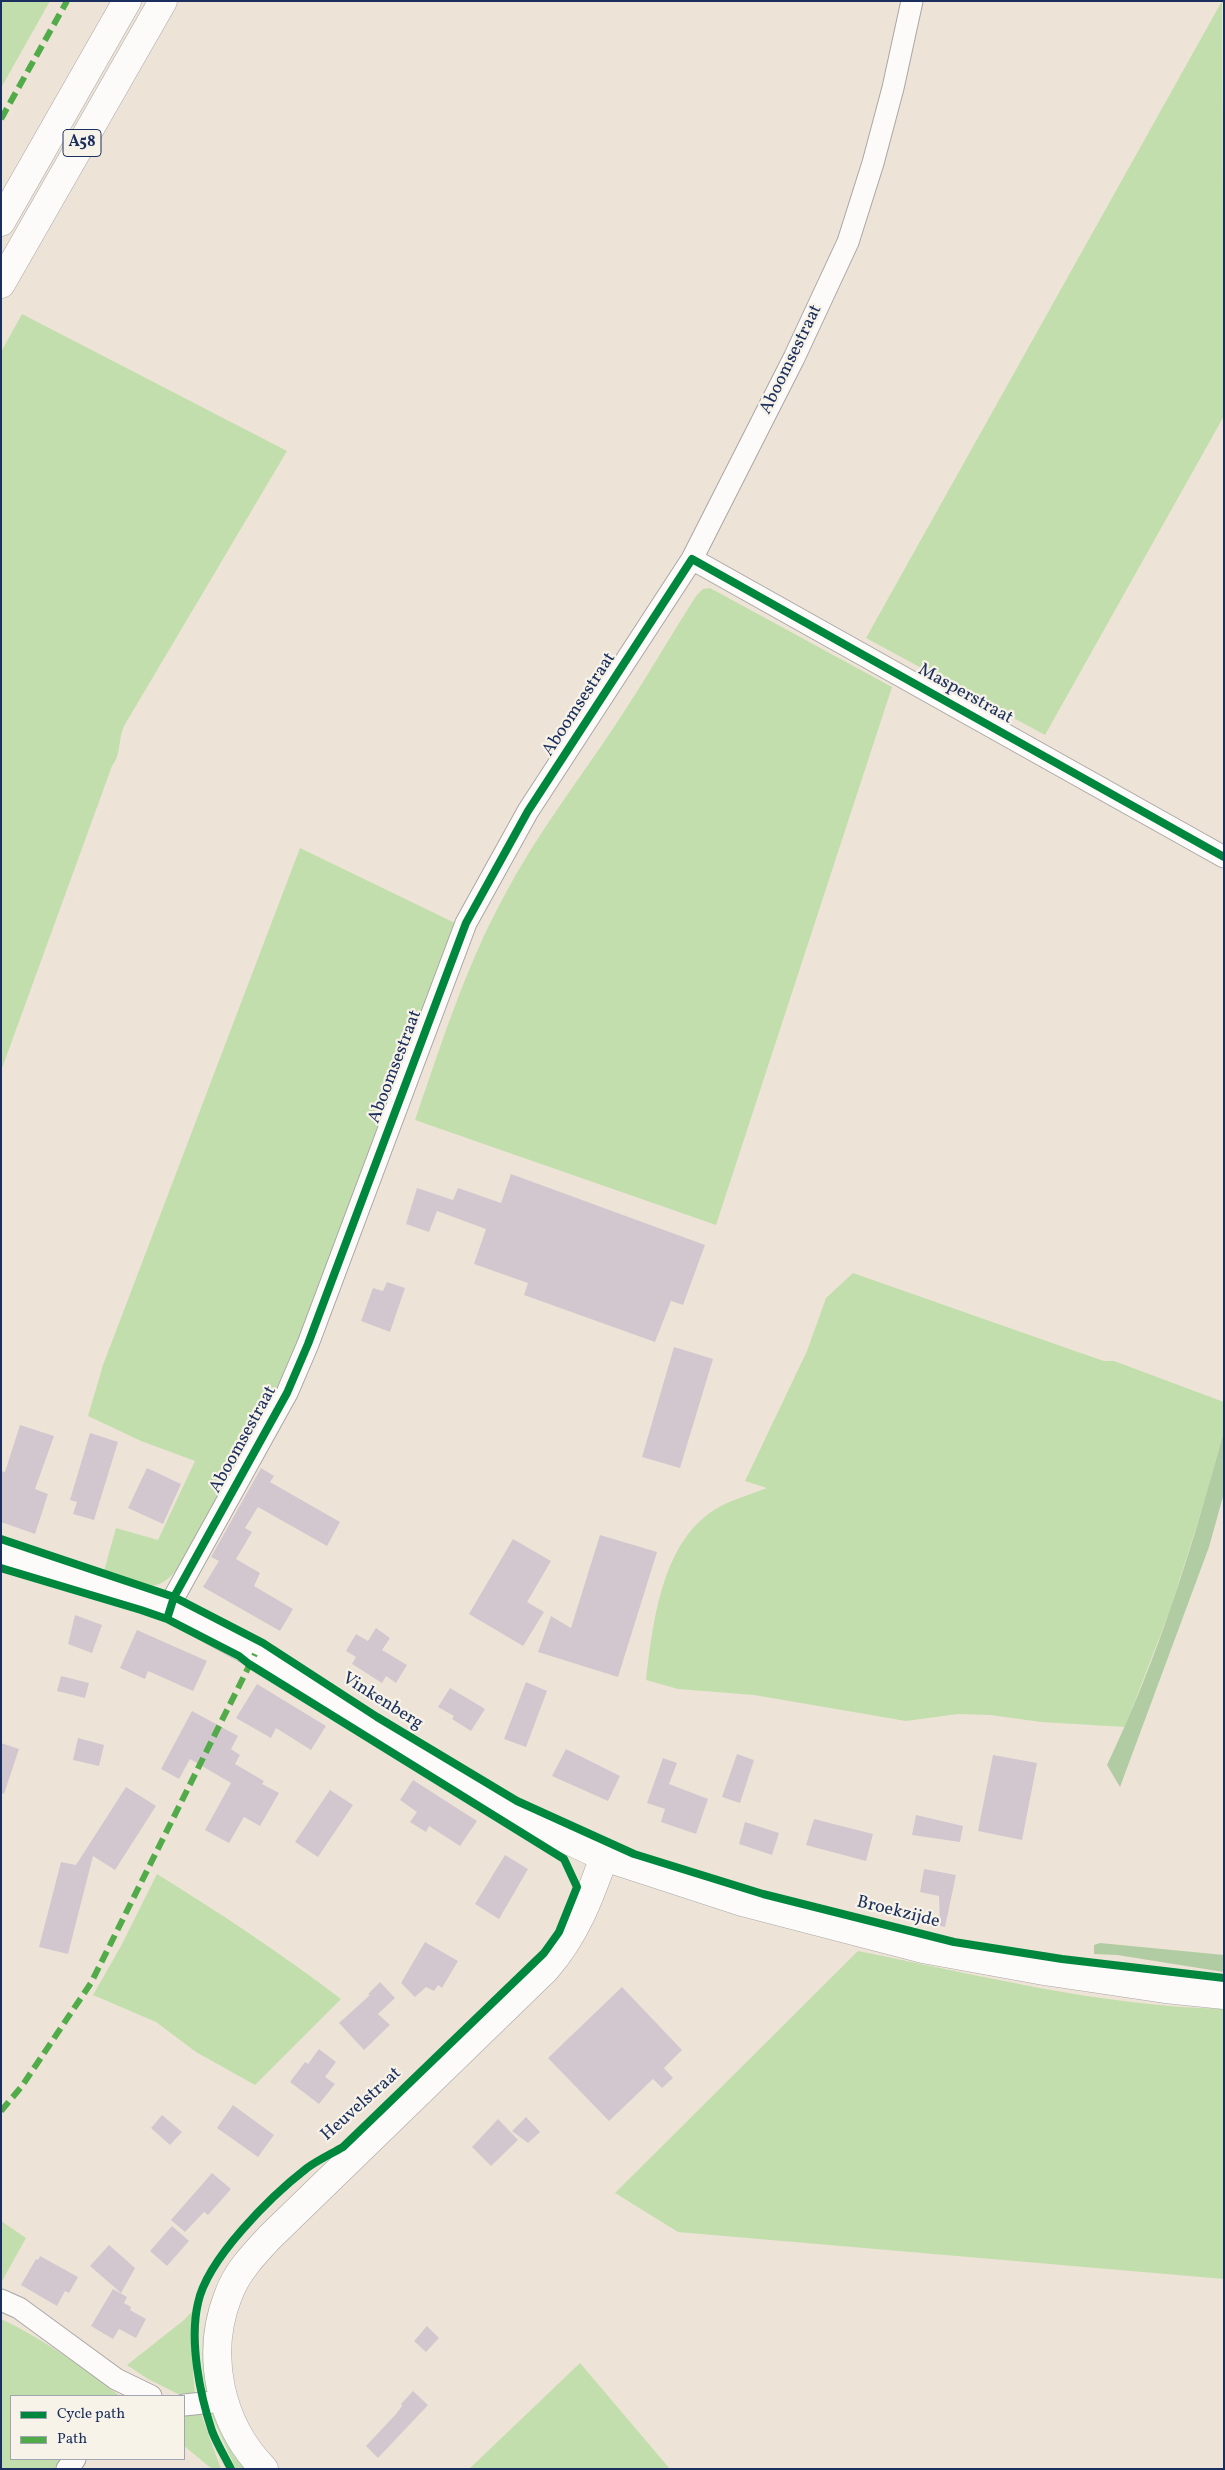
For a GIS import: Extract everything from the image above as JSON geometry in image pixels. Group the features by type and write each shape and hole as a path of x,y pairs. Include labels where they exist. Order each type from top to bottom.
{"main road":[{"name":"A58","path":"1,222 127,1"},
{"name":"A58","path":"1,284 163,1"},
{"name":"Vinkenberg","path":"1,1552 171,1608 255,1654 521,1818 604,1857"},
{"name":"Broekzijde","path":"604,1857 742,1902 923,1949 1044,1971 1165,1989 1224,1994"},
{"name":"Heuvelstraat","path":"264,2469 252,2457 233,2428 223,2402 218,2373 218,2343 220,2318 228,2295 248,2260 546,1969 562,1951 579,1923 604,1857"}],"street":[{"name":"Aboomsestraat","path":"171,1608 174,1598 287,1393 308,1344 466,923 528,811 692,559 794,358 848,242 874,163 912,1"},
{"name":"Masperstraat","path":"692,559 1224,857"},
{"path":"1,2300 19,2308 138,2394"},
{"path":"185,2405 223,2402"}],"green space":[{"path":"1,1 50,1 1,88"},
{"path":"1222,1 1224,416 1045,735 866,638"},
{"path":"22,314 287,451 124,726 117,757 112,766 1,1071 1,352"},
{"path":"710,588 892,687 716,1225 415,1120 465,979 503,898 529,852 628,706 696,596 703,589"},
{"path":"300,848 457,924 272,1410 187,1557 166,1580 154,1586 148,1586 104,1571 116,1528 158,1540 195,1461 141,1441 88,1416 103,1365"},
{"path":"853,1273 1104,1361 1114,1361 1224,1402 1224,1431 1208,1490 1170,1610 1125,1727 1041,1722 990,1715 958,1714 906,1721 754,1695 678,1689 646,1680 657,1611 671,1564 682,1543 696,1525 714,1510 733,1500 767,1488 745,1481 807,1351 826,1298"},
{"path":"1224,1431 1224,1493 1209,1547 1120,1787 1107,1765 1142,1684 1173,1601"},
{"path":"157,1874 250,1934 341,1999 255,2085 196,2052 156,2022 93,1995 121,1946"},
{"path":"1100,1943 1224,1955 1224,1972 1117,1955 1094,1954 1094,1945"},
{"path":"858,1951 1085,1996 1178,2007 1224,2009 1224,2279 678,2232 615,2193"},
{"path":"1,2221 26,2238 1,2283"},
{"path":"223,2274 212,2339 214,2392 206,2392 202,2346 206,2317 210,2302"},
{"path":"199,2304 193,2348 195,2393 178,2394 148,2379 127,2365 184,2320"},
{"path":"1,2319 48,2345 119,2395 10,2395 10,2460 65,2460 57,2469 1,2469"},
{"path":"580,2363 670,2469 469,2469"},
{"path":"185,2414 201,2414 221,2469 212,2469 185,2447"},
{"path":"211,2414 218,2414 252,2469 236,2469"}],"building":[{"path":"511,1174 705,1245 683,1305 671,1301 655,1342 524,1295 528,1283 474,1264 486,1229 437,1211 429,1232 406,1224 417,1188 453,1200 458,1188 501,1203"},
{"path":"387,1282 405,1288 390,1332 361,1321 373,1288 383,1291"},
{"path":"674,1347 713,1359 680,1468 642,1457"},
{"path":"20,1425 54,1436 35,1489 48,1494 35,1534 1,1522 1,1471 5,1472"},
{"path":"90,1433 118,1442 94,1520 73,1514 77,1502 70,1500"},
{"path":"147,1468 181,1484 163,1524 128,1508"},
{"path":"261,1468 274,1476 270,1482 340,1522 327,1546 258,1507 245,1528 252,1532 236,1559 260,1573 254,1586 293,1609 280,1631 203,1587 219,1561 211,1557"},
{"path":"600,1535 657,1552 618,1677 538,1652 551,1616 571,1628"},
{"path":"513,1539 551,1561 527,1602 544,1612 523,1646 469,1614"},
{"path":"75,1615 102,1625 92,1653 68,1644"},
{"path":"376,1628 390,1638 382,1650 407,1665 396,1683 386,1676 382,1683 352,1664 356,1657 346,1651 356,1634 368,1641"},
{"path":"137,1630 207,1661 193,1691 148,1671 145,1679 120,1668"},
{"path":"61,1676 89,1683 85,1698 57,1691"},
{"path":"526,1682 547,1691 526,1747 504,1739"},
{"path":"257,1684 326,1726 311,1750 276,1728 271,1738 236,1718"},
{"path":"450,1688 485,1709 471,1731 452,1719 454,1716 438,1707"},
{"path":"192,1711 238,1736 231,1749 240,1755 235,1764 264,1781 262,1784 279,1793 260,1826 244,1817 229,1843 205,1830 231,1783 190,1759 179,1779 161,1769"},
{"path":"78,1738 104,1745 99,1766 73,1760"},
{"path":"1,1743 19,1749 4,1794 1,1793"},
{"path":"566,1749 620,1776 608,1801 552,1776"},
{"path":"737,1754 754,1760 740,1803 722,1797"},
{"path":"993,1755 1037,1763 1022,1840 978,1831"},
{"path":"663,1758 677,1763 669,1784 708,1799 696,1834 661,1822 665,1809 647,1803"},
{"path":"413,1780 477,1821 460,1846 429,1826 426,1832 410,1822 417,1812 400,1800"},
{"path":"126,1787 156,1806 115,1870 93,1856 68,1954 39,1947 61,1862 76,1865"},
{"path":"330,1790 353,1805 318,1857 295,1842"},
{"path":"916,1815 963,1826 960,1842 912,1835"},
{"path":"814,1819 873,1834 866,1861 806,1845"},
{"path":"745,1822 779,1833 772,1855 739,1844"},
{"path":"505,1855 528,1869 499,1919 475,1904"},
{"path":"924,1869 956,1875 945,1927 940,1926 939,1896 920,1892"},
{"path":"425,1942 458,1961 442,1988 438,1985 434,1991 426,1987 415,1997 401,1983"},
{"path":"380,1982 395,1998 378,2014 390,2025 364,2050 339,2023 370,1995 368,1994"},
{"path":"622,1987 682,2050 664,2068 673,2078 662,2088 653,2079 609,2121 548,2058"},
{"path":"319,2049 336,2062 325,2077 335,2084 319,2104 290,2082 305,2062 308,2064"},
{"path":"233,2105 274,2135 258,2157 217,2128"},
{"path":"162,2115 182,2132 170,2145 151,2128"},
{"path":"526,2117 540,2132 528,2143 512,2131"},
{"path":"498,2119 518,2140 491,2166 472,2147"},
{"path":"212,2173 231,2189 208,2215 204,2212 185,2232 171,2220"},
{"path":"172,2226 189,2241 167,2266 150,2251"},
{"path":"109,2245 135,2268 121,2293 90,2266"},
{"path":"40,2256 78,2277 69,2293 65,2291 57,2306 21,2285 36,2259 38,2260"},
{"path":"113,2289 127,2297 124,2303 131,2307 130,2310 146,2319 136,2338 119,2329 113,2339 91,2326"},
{"path":"427,2326 439,2338 426,2352 414,2341"},
{"path":"413,2391 428,2405 378,2458 366,2446 396,2414 402,2406 401,2404"}],"marked path":[{"path":"1,119 67,1"},
{"path":"1,2111 22,2086 91,1983 255,1654"}],"cycle path":[{"path":"167,1619 174,1597 287,1393 308,1344 466,923 528,811 692,559 1224,857"},
{"path":"1,1539 174,1597 263,1643 377,1717 517,1801 634,1854 763,1894 954,1942 1062,1959 1224,1978"},
{"path":"1,1568 167,1619 239,1656 564,1859 577,1887 559,1932 544,1953 343,2147 307,2168 259,2211 227,2248 214,2267 198,2303 195,2351 200,2385 208,2417 214,2436 231,2469"}]}
